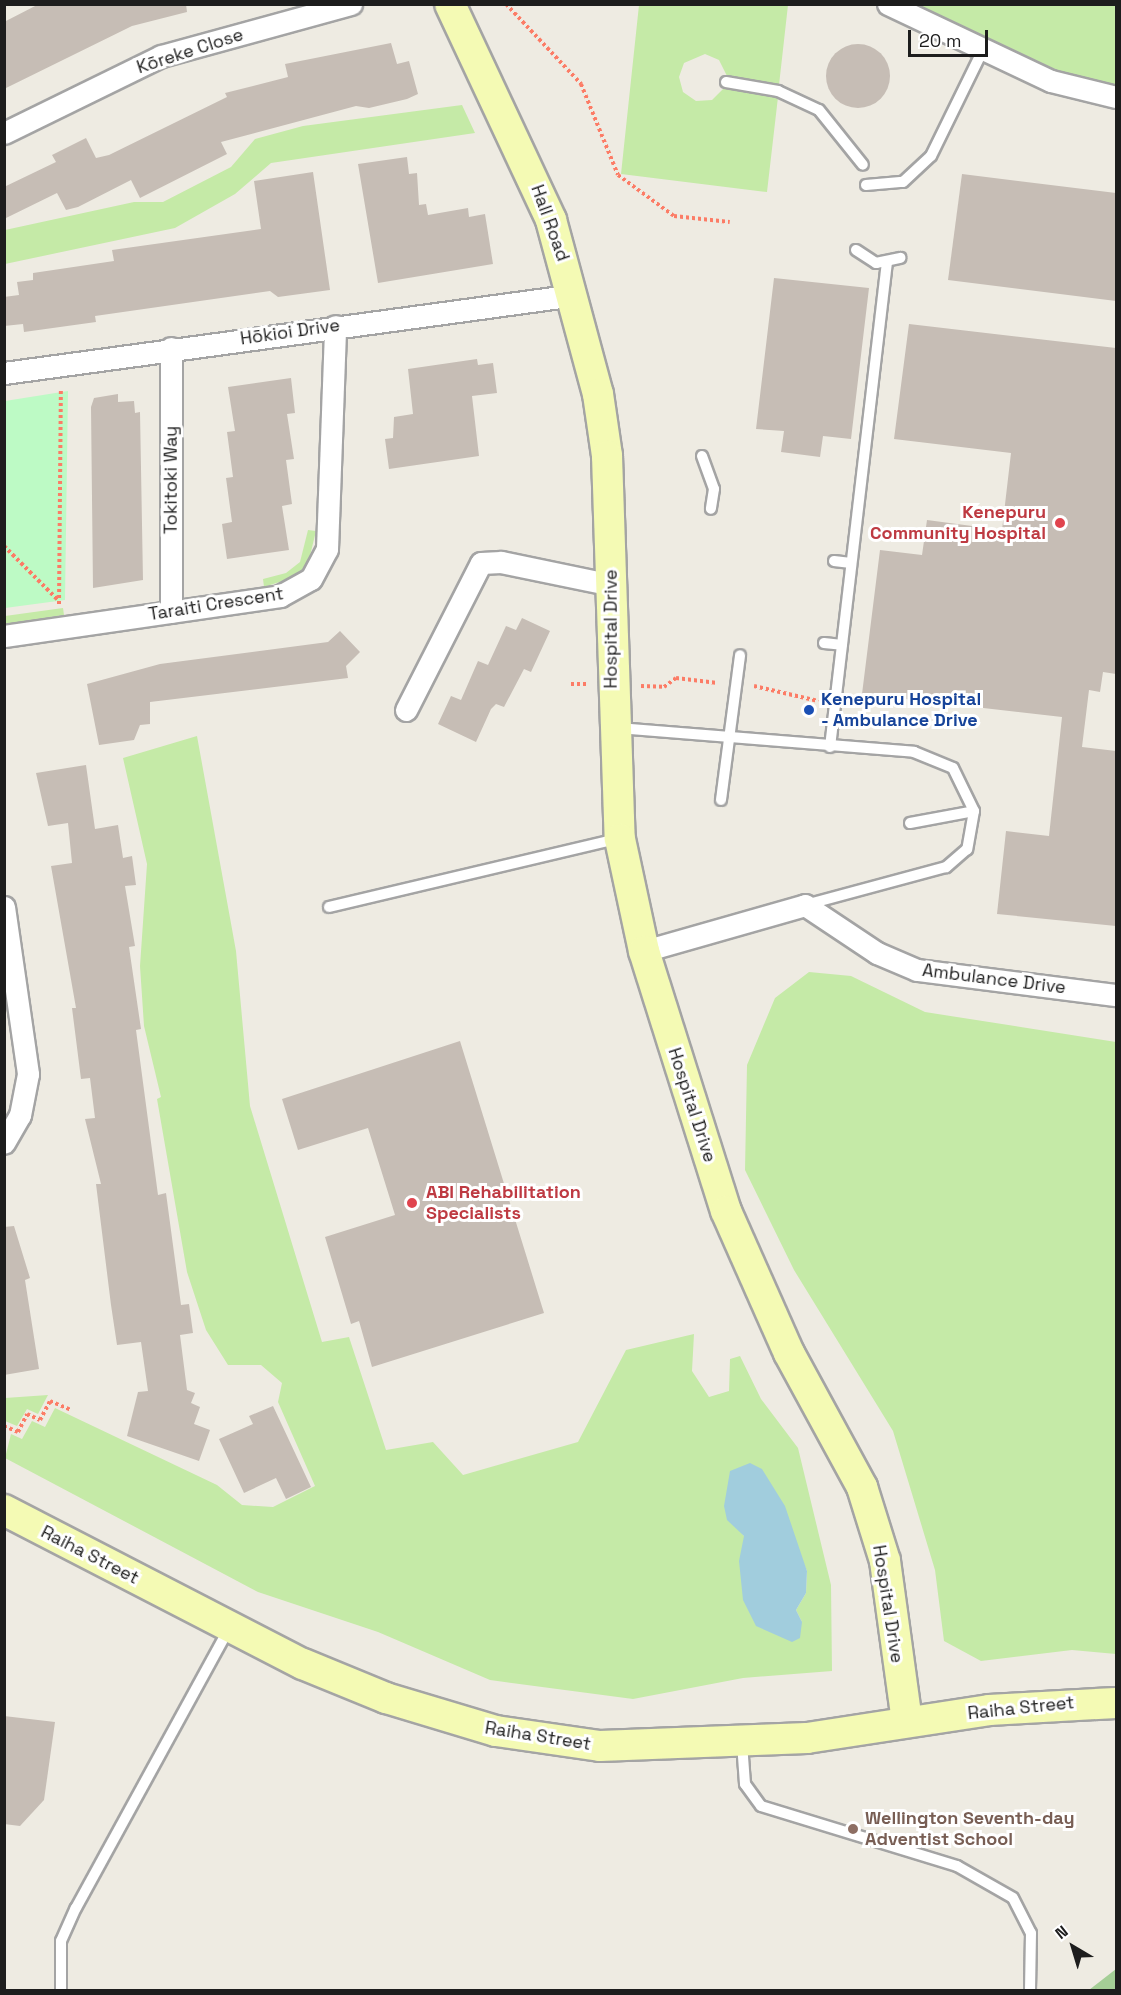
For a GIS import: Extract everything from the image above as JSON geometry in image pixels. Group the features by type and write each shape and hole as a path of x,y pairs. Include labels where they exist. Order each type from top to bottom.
{"street":[{"name":"Kōreke Close","path":"4,133 161,56 351,4"},
{"name":"Hall Road","path":"450,4 524,155 575,295 607,456"},
{"path":"888,4 1070,89 1116,97"},
{"name":"Hōkioi Drive","path":"4,373 171,348 575,295"},
{"name":"Taraiti Crescent","path":"4,636 280,596 317,573 328,535 335,326"},
{"name":"Tokitoki Way","path":"171,348 171,612"},
{"name":"Hospital Drive","path":"607,456 612,585 612,727 620,839 644,951 726,1211 772,1318 862,1487 885,1561 907,1722"},
{"path":"406,710 481,563 501,562 612,585"},
{"path":"644,951 805,905"},
{"name":"Ambulance Drive","path":"805,905 877,952 917,970 1116,995"},
{"path":"4,907 28,1074 20,1115 4,1143"},
{"name":"Raiha Street","path":"4,1510 230,1627 386,1698 496,1731 600,1746 807,1738 907,1722 1053,1704 1116,1703"}],"lane":[{"path":"866,185 903,182 931,156 983,50"},
{"path":"726,82 778,91 819,110 863,165"},
{"path":"856,250 866,259 887,261 900,258"},
{"path":"830,747 887,261"},
{"path":"702,456 714,489 711,509"},
{"path":"834,561 852,563"},
{"path":"824,643 842,645"},
{"path":"721,800 740,655"},
{"path":"612,727 728,740 914,752 952,768 974,811 967,849 945,867 805,905"},
{"path":"910,823 974,811"},
{"path":"329,907 620,839"},
{"path":"61,1990 61,1941 76,1908 230,1627"},
{"path":"741,1739 745,1784 761,1806 957,1866 1013,1898 1030,1933 1030,1990"}],"path":[{"path":"506,4 581,84 618,175 674,216 730,222"},
{"path":"4,546 59,602 61,389"},
{"path":"572,684 664,687 676,678 727,684"},
{"path":"747,686 780,688 801,700 836,701"},
{"path":"4,1426 18,1432 27,1414 40,1420 50,1401 71,1410"}],"green space":[{"path":"639,5 788,5 779,85 727,76 719,60 705,54 684,63 679,77 683,92 696,101 712,100 725,87 778,97 767,192 621,174"},
{"path":"911,5 1116,5 1116,88 1069,78"},
{"path":"462,105 475,133 271,163 235,194 175,228 5,264 5,230 134,202 163,202 231,167 255,139 303,126"},
{"path":"68,391 65,600 5,608 5,401"},
{"path":"308,530 316,531 308,564 295,577 264,587 263,579 286,573 300,562"},
{"path":"63,608 64,615 5,624 5,616"},
{"path":"197,736 236,951 250,1106 322,1342 349,1337 386,1450 433,1442 463,1475 578,1442 626,1350 694,1334 692,1371 709,1397 729,1391 730,1359 740,1356 761,1399 798,1448 831,1585 832,1671 743,1678 633,1699 490,1680 378,1632 258,1592 5,1458 11,1434 22,1439 32,1421 45,1427 55,1408 217,1485 242,1505 273,1507 315,1486 278,1402 282,1383 261,1365 228,1365 206,1330 187,1272 157,1099 161,1097 144,1026 140,966 147,864 123,758","holes":["733,1523 795,1543 807,1571 806,1593 796,1610 802,1622 744,1555 744,1536"]},
{"path":"809,972 851,976 925,1012 1116,1042 1116,1654 1072,1650 981,1661 944,1641 935,1570 893,1431 794,1270 745,1170 747,1065 775,998"},
{"path":"48,1395 38,1414 27,1409 17,1426 5,1421 5,1398"},
{"path":"1116,1969 1116,1990 1089,1990"}],"water":[{"path":"750,1463 762,1469 785,1506 807,1571 806,1593 796,1610 802,1622 800,1638 792,1642 756,1626 743,1600 739,1561 744,1536 727,1520 724,1506 730,1471"}],"building":[{"path":"39,4 186,4 187,12 132,26 4,89 4,22"},
{"path":"391,43 397,64 409,61 418,94 369,108 356,106 221,142 227,154 140,198 131,180 78,207 66,210 57,193 4,219 4,187 56,162 52,155 86,138 96,158 109,155 227,97 225,93 288,77 285,64"},
{"path":"852,44 864,44 881,53 888,64 890,76 888,88 881,99 864,108 852,108 840,103 831,94 826,82 826,70 831,58 840,49"},
{"path":"407,157 409,174 417,173 419,205 426,204 428,215 468,208 469,217 485,214 493,264 378,283 358,164"},
{"path":"313,172 330,290 278,297 270,291 95,316 96,322 24,332 23,324 4,326 4,297 19,295 17,282 33,280 33,273 114,261 112,250 261,229 254,181"},
{"path":"962,174 1116,193 1116,301 948,280"},
{"path":"774,278 869,288 851,439 823,436 820,457 781,452 784,431 756,429"},
{"name":"Kenepuru Community Hospital","path":"909,324 1116,348 1116,674 1103,672 1100,692 1089,690 1082,747 1116,751 1116,926 997,914 1006,831 1049,836 1062,717 862,694 880,550 922,555 927,520 1002,530 1011,453 894,439"},
{"path":"477,359 478,365 493,363 497,393 472,396 479,456 389,469 385,439 393,438 394,417 413,414 408,369"},
{"path":"291,378 295,413 287,414 294,459 286,460 292,504 282,506 289,550 227,559 222,524 232,522 226,478 233,477 227,432 235,431 228,387"},
{"path":"118,394 118,402 134,401 135,413 140,412 143,580 93,588 91,407 94,398"},
{"path":"522,618 550,631 531,672 524,669 504,707 496,704 491,709 476,742 438,724 451,696 461,700 478,661 488,665 506,626 516,630"},
{"path":"340,631 360,652 346,666 348,678 150,702 150,724 140,725 134,740 99,745 87,684 160,664 328,642"},
{"path":"86,765 95,829 118,825 123,858 132,856 136,885 125,886 135,946 129,947 141,1029 136,1030 158,1195 166,1193 181,1305 189,1304 193,1333 180,1335 187,1390 195,1393 191,1403 200,1407 194,1424 210,1430 199,1461 127,1436 138,1392 148,1391 141,1342 117,1345 111,1305 96,1184 101,1184 85,1119 95,1118 90,1078 81,1079 72,1008 76,1008 51,866 72,863 68,823 48,826 36,773"},
{"name":"ABI Rehabilitation Specialists","path":"460,1041 544,1313 372,1367 359,1321 351,1324 325,1237 395,1215 368,1128 298,1150 282,1099"},
{"path":"14,1226 30,1278 25,1280 39,1369 4,1375 4,1227"},
{"path":"273,1406 311,1487 286,1499 276,1478 244,1493 219,1439 253,1424 249,1416"},
{"path":"4,1716 55,1722 44,1800 20,1826 4,1824"}],"place":[{"name":"Kenepuru Community Hospital","path":"1060,523"},
{"name":"Kenepuru Hospital - Ambulance Drive","path":"809,710"},
{"name":"ABI Rehabilitation Specialists","path":"412,1203"},
{"name":"Wellington Seventh-day Adventist School","path":"853,1829"}]}
